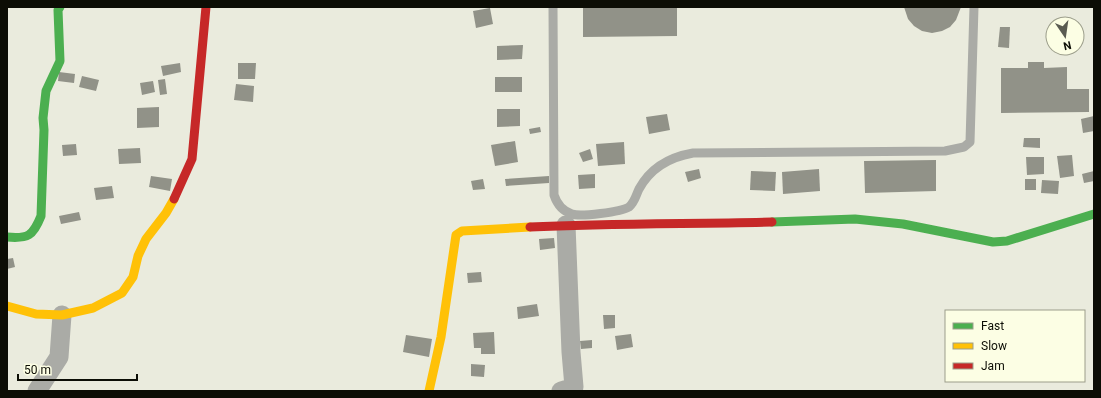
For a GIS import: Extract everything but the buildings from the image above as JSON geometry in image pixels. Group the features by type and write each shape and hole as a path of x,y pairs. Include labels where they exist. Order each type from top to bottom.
{"street":[{"path":"7,237 22,238 31,235 42,216 43,118 46,91 60,61 58,10 60,7"},
{"path":"7,306 36,314 62,315 93,308 122,293 133,277 138,256 146,239 166,212 176,195 192,159 206,7"},
{"path":"429,391 435,370 444,324 454,244 456,235 462,231 474,229 566,225 708,224 867,220 903,224 992,242 1007,241 1094,214"},
{"path":"561,391 574,387 571,352 566,225"},
{"path":"37,391 59,357 62,315"}],"lane":[{"path":"553,7 554,194 557,202 562,208 573,214 580,215 615,212 628,207 635,199 646,179 664,161 679,155 693,153 946,151 964,147 970,142 974,7"}],"traffic: fast":[{"path":"7,237 25,237 29,235 35,228 41,216 44,130 43,118 46,91 60,61 58,10 60,7"},
{"path":"772,222 855,219 903,224 993,242 1007,241 1094,214"}],"traffic: slow":[{"path":"7,306 36,314 62,315 93,308 122,293 133,277 138,256 146,239 166,213 174,199"},
{"path":"429,391 441,337 456,235 462,231 530,227"}],"traffic: jam":[{"path":"174,199 192,159 206,7"},
{"path":"530,227 772,222"}]}
